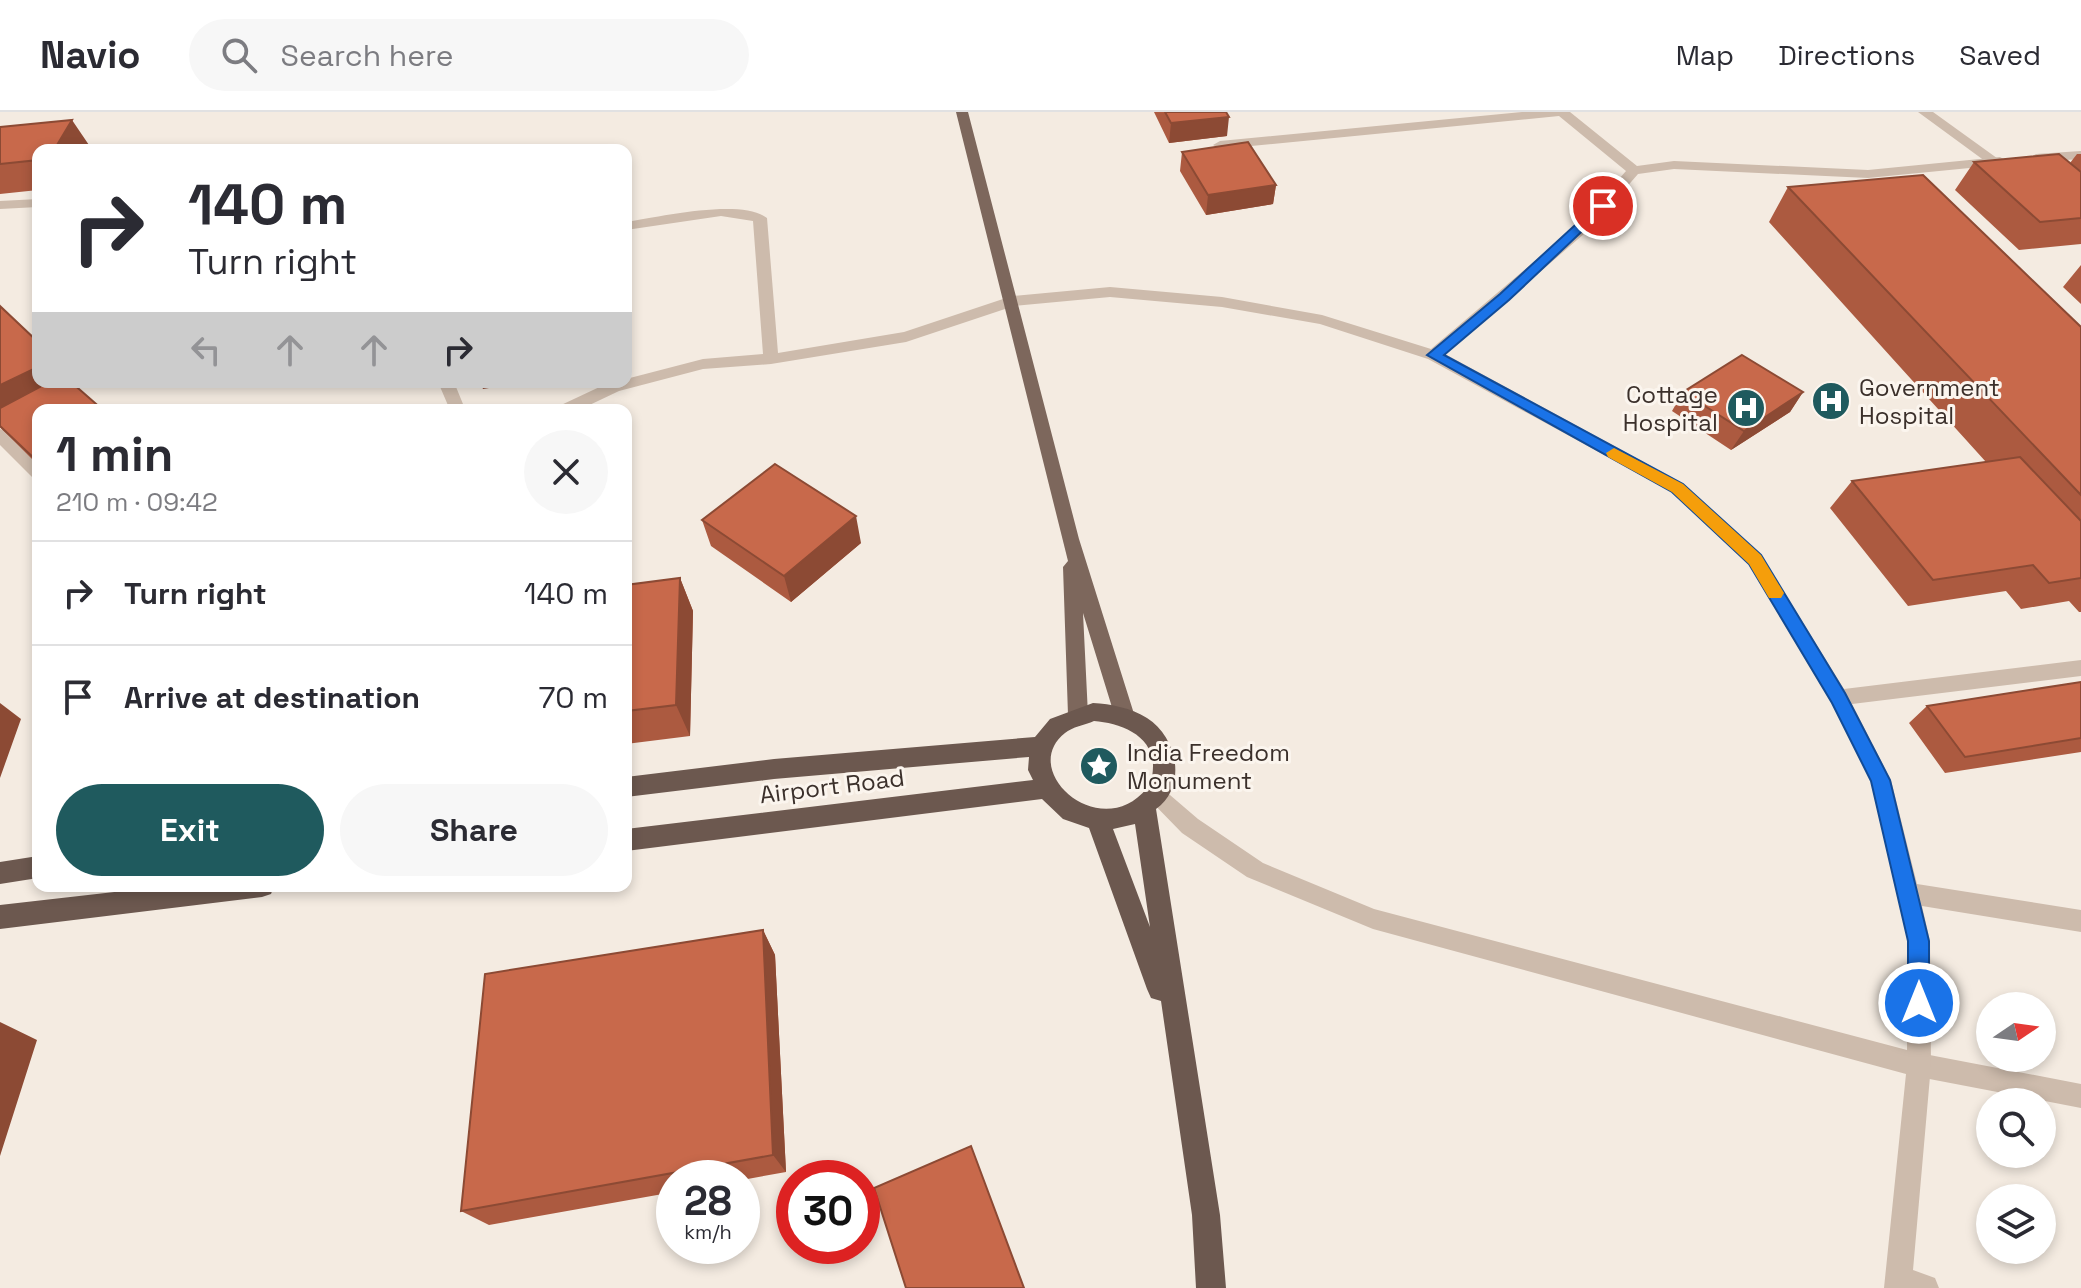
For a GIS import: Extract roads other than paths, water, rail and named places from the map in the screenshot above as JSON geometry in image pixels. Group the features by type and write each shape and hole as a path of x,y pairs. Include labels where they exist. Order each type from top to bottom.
{"highway":[{"path":"1093,712 1125,717 1147,731 1161,750 1163,780 1150,801 1115,819 1098,820 1067,810 1045,789 1038,760 1043,746 1050,733 1078,715 1093,712"},
{"name":"Airport Road","path":"632,786 774,769 1043,746"},
{"name":"Airport Road","path":"632,839 1045,789"},
{"path":"1150,801 1176,1031 1206,1215 1211,1288"},
{"path":"1098,820 1176,1031"},
{"path":"0,873 32,868"},
{"path":"0,917 211,892"}],"main road":[{"path":"962,112 1070,539 1125,717"},
{"path":"1070,539 1078,715"}],"street":[{"path":"1220,145 1562,112 1634,171"},
{"path":"1924,112 2008,160"},
{"path":"1434,355 1587,224 1634,171 1674,165 1912,177 2008,160 2081,155"},
{"path":"0,205 32,203"},
{"path":"632,225 721,212 760,218 771,359"},
{"path":"632,382 703,364 771,359 906,337 1012,301 1110,292 1222,302 1322,320 1434,355 1678,488 1755,560 1839,698 1881,780 1919,941 1919,1065 1908,1286"},
{"path":"578,404 612,388"},
{"path":"0,435 32,467"},
{"path":"1839,698 2081,668"},
{"path":"1150,801 1255,870 1373,919 1919,1065 2081,1096"},
{"path":"1907,893 2081,921"}],"place":[{"name":"Government Hospital","path":"1831,401"},
{"name":"Cottage Hospital","path":"1746,408"},
{"name":"India Freedom Monument","path":"1099,766"}]}
